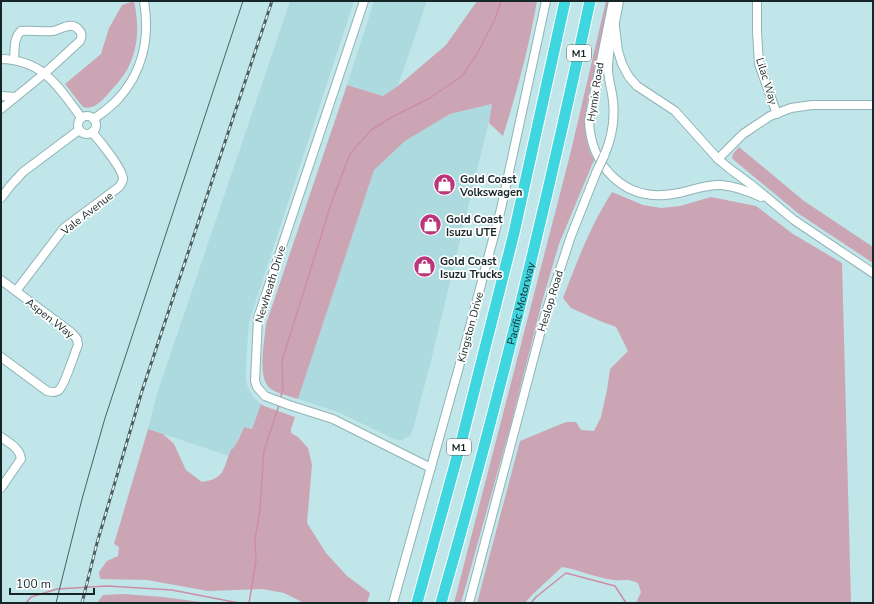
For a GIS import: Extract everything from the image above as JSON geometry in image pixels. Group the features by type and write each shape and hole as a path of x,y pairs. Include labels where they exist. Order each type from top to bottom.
{"highway":[{"name":"Pacific Motorway","path":"417,603 447,496 510,248 565,1"},
{"name":"Pacific Motorway","path":"441,603 468,509 517,318 559,141 590,1"}],"street":[{"path":"94,119 121,95 130,83 138,68 143,52 147,22 144,1"},
{"name":"Newheath Drive","path":"364,1 258,318 255,381 261,392 272,399 333,419 431,468"},
{"name":"Kingston Drive","path":"393,603 501,209 546,1"},
{"name":"Hymix Road","path":"613,1 589,121 594,149 605,169 612,177 624,185 639,192 648,194 673,195 704,186 721,185 749,191 772,203"},
{"name":"Heslop Road","path":"469,603 545,315 571,236 611,138 613,126 613,102 608,67 610,46 619,1"},
{"name":"Lilac Way","path":"757,1 759,64 777,114"},
{"path":"1,109 45,73 80,41 82,37 81,32 76,26 72,25 53,30 21,31 17,34 14,60"},
{"name":"Hymix Road","path":"615,27 618,51 622,64 630,77 645,92 675,111 718,159 730,170 753,186 794,220 873,273"},
{"path":"1,59 14,60 29,64 45,73 55,82 81,118"},
{"path":"1,96 16,97"},
{"path":"718,159 742,134 770,116 791,108 812,105 873,105"},
{"path":"84,116 89,116 94,119 96,125 92,132 84,133 79,130 78,125 81,118 84,116"},
{"path":"1,198 17,177 79,130"},
{"name":"Vale Avenue","path":"16,291 64,228 119,188 122,183 123,178 119,168 92,132"},
{"name":"Aspen Way","path":"1,280 72,334 77,339 78,345 63,384 59,390 55,392 47,391 1,356"},
{"path":"1,437 20,452 21,459 1,488"}],"shaded area":[{"path":"134,1 137,18 137,35 132,60 124,75 105,98 93,106 87,108 83,107 65,84 101,54 109,28 122,5"},
{"path":"290,1 354,1 249,322 246,380 248,388 255,399 261,404 252,429 244,427 229,456 148,429 156,397"},
{"path":"374,1 427,1 398,86 383,96 347,85"},
{"path":"477,1 537,1 522,69 503,136 489,123 492,104 450,114 405,141 374,170 298,399 274,391 266,384 264,377 262,359 266,324 347,85 383,96 398,86 446,45"},
{"path":"606,1 610,1 588,98 585,123 586,136 594,160 559,244 461,603 454,603 570,155"},
{"path":"493,104 430,365 410,436 401,440 396,440 338,412 298,399 374,170 405,141 450,114"},
{"path":"739,147 804,201 873,247 873,263 799,214 735,161 732,158 733,154"},
{"path":"612,192 643,205 661,208 680,206 711,197 756,206 793,234 842,263 851,603 636,603 641,592 638,583 634,581 607,579 562,567 525,603 477,603 520,441 566,422 576,422 581,430 594,431 601,417 610,369 628,351 616,327 571,308 563,298 591,230"},
{"path":"261,404 295,417 291,433 298,437 308,448 312,465 307,523 326,553 347,576 370,593 367,603 304,603 284,593 262,589 208,591 147,580 100,579 99,572 107,561 118,556 119,547 114,544 148,429 163,434 174,444 186,470 202,482 209,481 215,479 222,473 230,452 237,442 244,427 252,429"},
{"path":"123,594 163,597 208,603 97,603 103,595"}],"waterway":[{"path":"280,400 283,389 282,361 332,201 350,154 371,130 392,117 430,98 462,76 477,54 495,19 501,1"},
{"path":"249,603 256,561 255,539 260,510 264,451 279,405"},
{"path":"531,603 536,597 566,573 615,586 626,603"},
{"path":"26,603 31,597 57,589 107,586 172,590 239,603"}],"tram line":[{"path":"56,603 82,499 105,418 243,1"}],"railway":[{"path":"82,603 97,543 142,391 272,1"}],"place":[{"name":"Gold Coast Volkswagen","path":"444,185"},
{"name":"Gold Coast Isuzu UTE","path":"430,225"},
{"name":"Gold Coast Isuzu Trucks","path":"425,267"}]}
